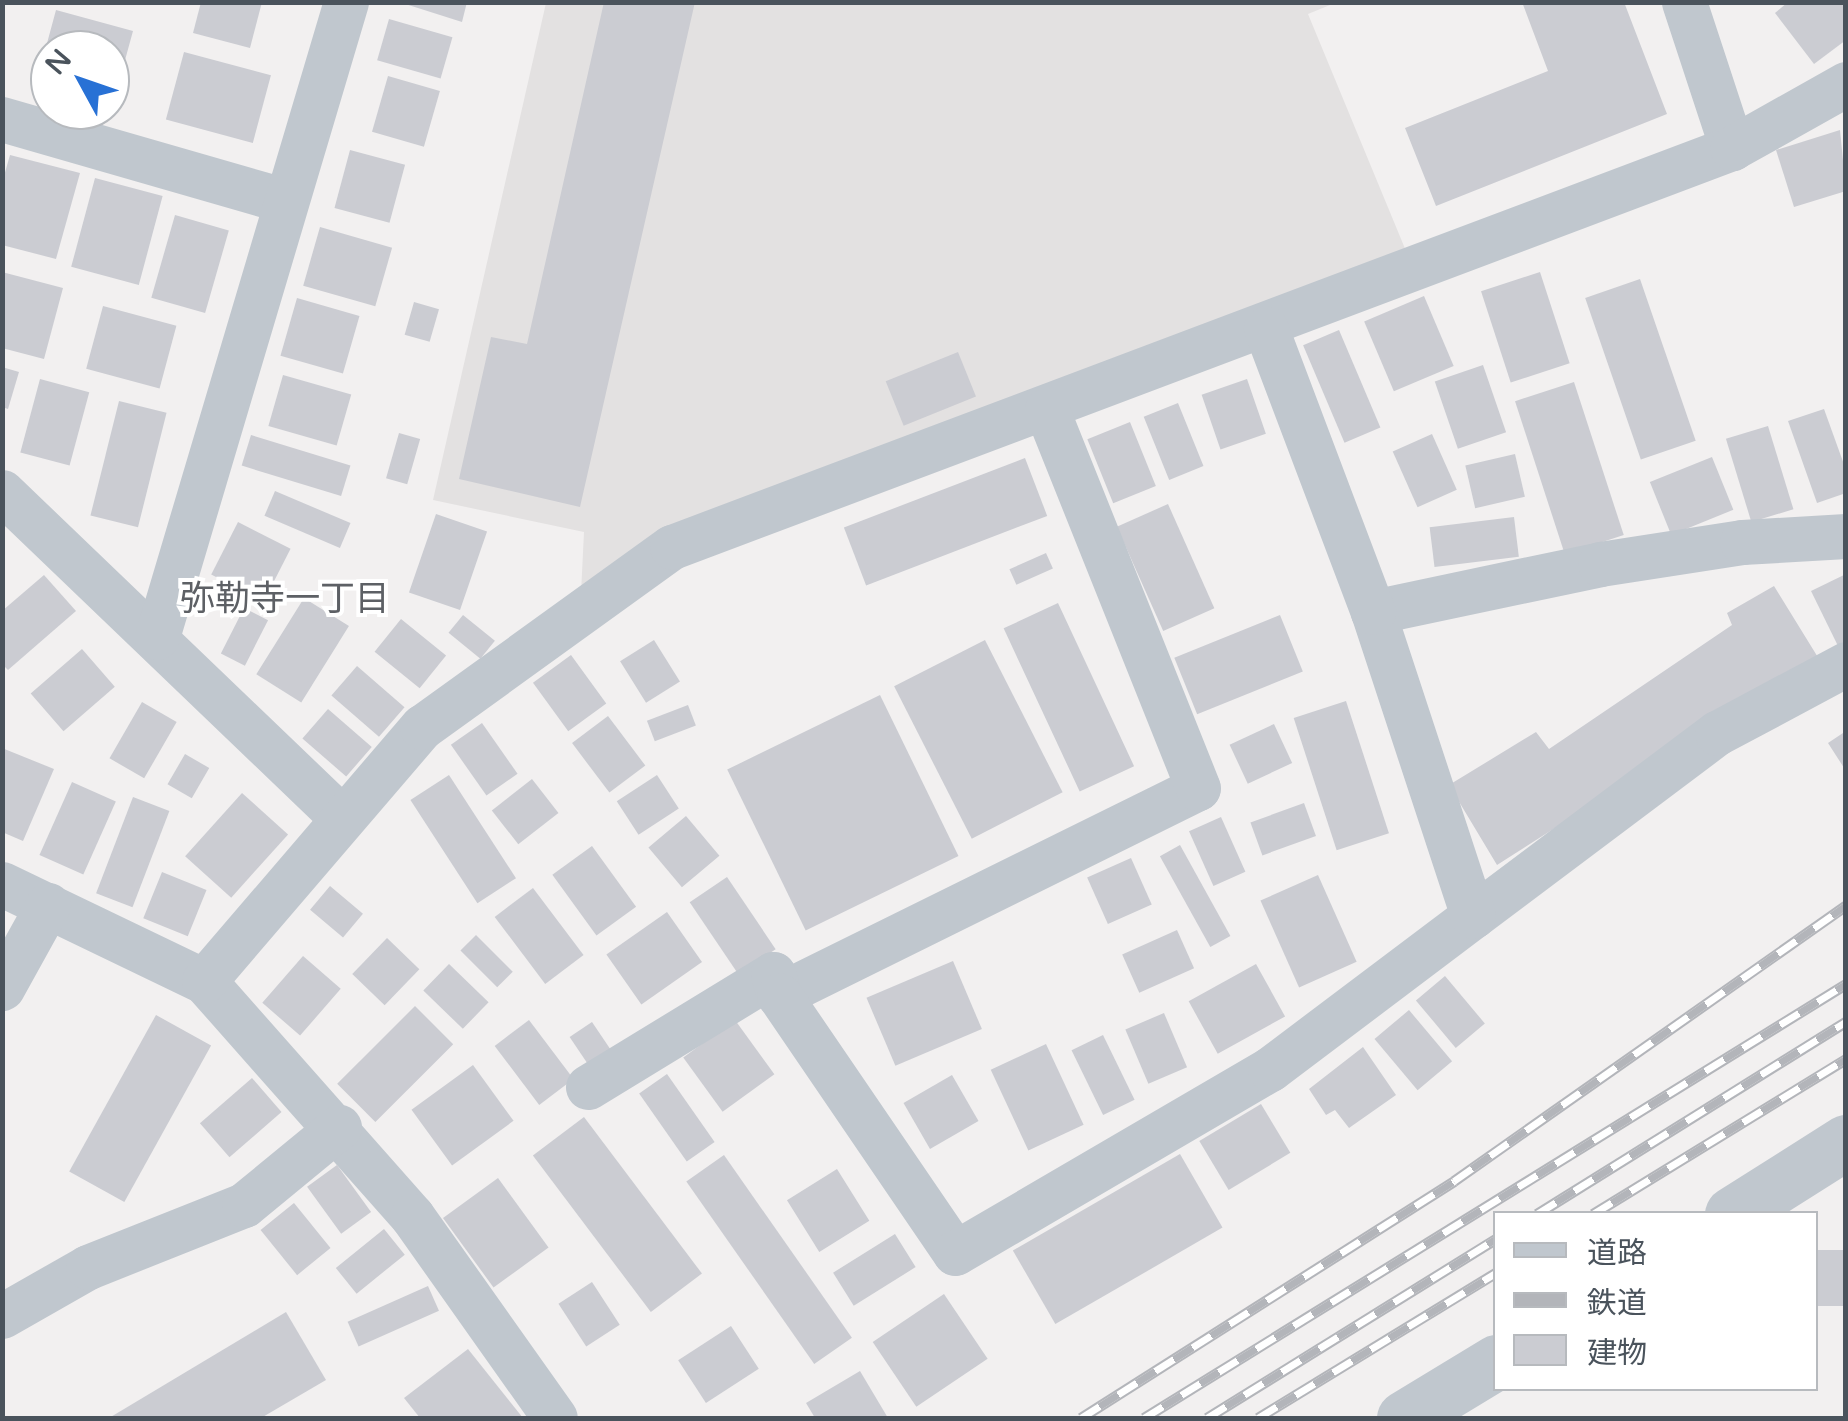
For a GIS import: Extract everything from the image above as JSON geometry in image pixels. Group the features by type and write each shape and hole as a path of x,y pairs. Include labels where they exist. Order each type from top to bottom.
{"street":[{"path":"157,637 283,200 346,2"},
{"path":"1684,2 1732,148"},
{"path":"204,981 422,727 672,547 1266,329 1732,148 1846,84"},
{"path":"2,119 283,200"},
{"path":"1266,329 1372,612 1473,916"},
{"path":"779,994 1198,788 1047,410"},
{"path":"2,492 342,818"},
{"path":"1372,612 1618,562 1742,542 1846,536"},
{"path":"588,1087 773,974 779,994 955,1253 1270,1069 1717,733 1846,664"},
{"path":"2,884 204,981 339,1127 412,1216 555,1418"},
{"path":"2,988 48,906"},
{"path":"2,1316 88,1267 244,1205 339,1127"},
{"path":"1737,1211 1846,1142"},
{"path":"1404,1418 1493,1364"}],"shaded area":[{"path":"546,3 1335,3 1308,14 1406,251 581,593 584,532 433,500"}],"building":[{"path":"201,2 262,2 250,48 193,33"},
{"path":"399,2 467,2 462,22"},
{"path":"604,2 695,2 580,507 459,479 491,337 527,344"},
{"path":"1522,2 1624,2 1667,114 1436,206 1405,128 1548,71"},
{"path":"1788,2 1846,2 1846,40 1814,64 1775,13"},
{"path":"56,10 129,30 51,30"},
{"path":"389,19 452,37 441,79 377,60"},
{"path":"184,52 271,75 253,143 166,120"},
{"path":"388,76 440,91 424,147 372,132"},
{"path":"1840,130 1846,191 1794,207 1776,150"},
{"path":"350,150 405,165 390,223 334,208"},
{"path":"10,155 80,173 56,259 2,245 2,183"},
{"path":"95,178 163,196 139,285 71,267"},
{"path":"175,215 229,230 205,313 151,298"},
{"path":"320,227 392,248 375,306 303,286"},
{"path":"2,272 63,288 44,359 2,348"},
{"path":"1540,272 1570,363 1511,382 1481,291"},
{"path":"1640,279 1696,441 1641,460 1585,298"},
{"path":"1424,296 1454,366 1394,391 1364,321"},
{"path":"297,298 359,316 343,374 280,356"},
{"path":"414,302 439,309 430,342 405,335"},
{"path":"103,306 176,326 160,388 86,369"},
{"path":"1339,330 1380,428 1345,443 1303,345"},
{"path":"958,352 976,397 904,426 886,381"},
{"path":"1483,365 1506,432 1458,449 1435,382"},
{"path":"2,367 19,372 8,409 2,407"},
{"path":"283,375 351,395 337,446 268,426"},
{"path":"40,379 89,392 70,466 20,452"},
{"path":"1247,379 1266,434 1220,449 1202,395"},
{"path":"1574,382 1624,535 1565,554 1515,401"},
{"path":"119,401 167,413 138,527 90,515"},
{"path":"1178,403 1203,466 1169,480 1144,417"},
{"path":"1824,409 1846,470 1846,493 1817,503 1788,421"},
{"path":"1130,422 1156,486 1113,503 1087,439"},
{"path":"1768,426 1793,509 1751,522 1726,439"},
{"path":"399,433 420,439 407,484 386,478"},
{"path":"1432,434 1457,490 1418,507 1393,451"},
{"path":"251,435 350,465 341,496 242,466"},
{"path":"1515,454 1525,497 1475,508 1465,465"},
{"path":"1712,457 1733,510 1671,535 1650,482"},
{"path":"1025,458 1047,516 866,585 844,528"},
{"path":"275,491 350,523 340,548 264,516"},
{"path":"1168,504 1214,608 1163,631 1117,527"},
{"path":"436,514 487,532 460,610 409,592"},
{"path":"1514,517 1519,557 1435,567 1430,527"},
{"path":"238,522 291,549 264,601 211,575"},
{"path":"1046,553 1053,569 1016,585 1009,569"},
{"path":"1846,574 1846,642 1838,646 1811,591"},
{"path":"44,575 76,611 8,670 2,664 2,611"},
{"path":"1774,586 1819,659 1497,865 1449,785 1536,732 1549,749 1732,625 1727,613"},
{"path":"304,598 349,626 301,702 256,674"},
{"path":"1058,603 1134,766 1080,791 1004,628"},
{"path":"244,608 268,620 245,666 221,653"},
{"path":"463,615 495,641 480,659 449,633"},
{"path":"1280,615 1303,672 1197,714 1174,658"},
{"path":"401,619 446,656 420,688 375,652"},
{"path":"654,640 680,682 646,703 620,661"},
{"path":"985,640 1063,792 972,839 894,686"},
{"path":"82,649 115,687 63,731 31,694"},
{"path":"571,655 606,704 568,731 533,683"},
{"path":"357,666 405,707 379,737 331,695"},
{"path":"880,695 958,856 806,930 727,770"},
{"path":"1346,701 1389,833 1337,850 1294,718"},
{"path":"142,702 177,722 144,778 110,758"},
{"path":"688,705 696,726 655,741 647,721"},
{"path":"328,709 372,747 346,776 302,738"},
{"path":"608,716 645,766 609,793 572,743"},
{"path":"482,723 518,774 486,796 451,745"},
{"path":"1274,724 1292,763 1248,784 1230,745"},
{"path":"1846,731 1846,771 1828,743"},
{"path":"2,748 54,769 23,841 2,832"},
{"path":"185,754 209,768 192,798 168,784"},
{"path":"449,775 516,878 477,903 410,800"},
{"path":"657,775 679,809 639,835 617,801"},
{"path":"532,779 558,813 518,844 492,810"},
{"path":"72,782 116,802 83,875 39,855"},
{"path":"242,793 288,834 231,898 185,856"},
{"path":"133,797 169,811 132,907 96,893"},
{"path":"1304,803 1316,836 1262,855 1250,822"},
{"path":"686,816 719,856 682,887 648,847"},
{"path":"1221,817 1245,872 1213,886 1189,831"},
{"path":"1180,845 1230,936 1210,947 1160,856"},
{"path":"592,846 636,907 596,935 552,875"},
{"path":"1131,858 1152,905 1108,924 1087,878"},
{"path":"162,872 207,890 188,936 143,918"},
{"path":"1318,875 1357,962 1299,987 1260,901"},
{"path":"727,877 776,949 738,974 690,902"},
{"path":"330,886 363,914 343,937 310,910"},
{"path":"533,888 584,955 545,984 495,917"},
{"path":"667,912 702,962 641,1004 606,954"},
{"path":"1177,930 1194,968 1139,993 1122,954"},
{"path":"476,935 513,972 497,987 460,951"},
{"path":"387,938 419,969 385,1005 352,974"},
{"path":"303,956 341,989 300,1036 262,1003"},
{"path":"953,961 982,1029 895,1066 866,998"},
{"path":"449,964 489,1002 463,1029 423,991"},
{"path":"1256,964 1285,1016 1218,1054 1189,1001"},
{"path":"1445,976 1485,1023 1456,1048 1416,1000"},
{"path":"415,1006 453,1044 375,1122 337,1084"},
{"path":"1409,1010 1452,1061 1418,1090 1375,1039"},
{"path":"1164,1013 1187,1067 1148,1084 1125,1029"},
{"path":"156,1015 211,1046 124,1202 69,1172"},
{"path":"529,1020 574,1079 539,1105 495,1046"},
{"path":"735,1020 774,1074 723,1112 683,1058"},
{"path":"592,1022 615,1056 593,1071 570,1037"},
{"path":"1103,1035 1135,1100 1103,1115 1072,1050"},
{"path":"1046,1044 1084,1125 1028,1150 991,1070"},
{"path":"1363,1047 1396,1095 1349,1128 1335,1110 1326,1115 1309,1089"},
{"path":"473,1065 514,1121 452,1165 412,1110"},
{"path":"667,1074 715,1142 687,1161 639,1094"},
{"path":"952,1075 978,1121 930,1149 904,1103"},
{"path":"252,1078 282,1112 229,1157 200,1123"},
{"path":"1261,1104 1290,1153 1229,1190 1199,1141"},
{"path":"584,1117 702,1274 651,1312 533,1156"},
{"path":"1180,1154 1222,1228 1055,1324 1013,1250"},
{"path":"724,1155 852,1338 814,1364 686,1181"},
{"path":"337,1165 371,1212 341,1234 307,1187"},
{"path":"837,1169 869,1221 819,1252 787,1200"},
{"path":"498,1178 549,1248 494,1288 443,1218"},
{"path":"294,1203 331,1248 297,1275 261,1230"},
{"path":"384,1229 405,1255 357,1294 336,1268"},
{"path":"895,1234 916,1267 854,1306 833,1273"},
{"path":"1818,1250 1846,1250 1846,1306 1818,1306"},
{"path":"592,1282 620,1325 586,1347 558,1304"},
{"path":"428,1286 439,1311 359,1346 348,1322"},
{"path":"944,1294 988,1359 916,1407 873,1342"},
{"path":"286,1312 326,1380 261,1418 109,1418"},
{"path":"731,1326 759,1369 706,1403 678,1360"},
{"path":"468,1349 523,1418 420,1418 404,1398"},
{"path":"860,1371 888,1418 815,1418 806,1403"}],"railway":[{"path":"1081,1418 1454,1181 1846,906"},
{"path":"1144,1418 1846,984"},
{"path":"1542,1211 1846,1022"},
{"path":"1598,1211 1846,1059"},
{"path":"1207,1418 1493,1241"},
{"path":"1258,1418 1493,1275"}],"district":[{"name":"弥勒寺一丁目","path":"285,599"}]}
